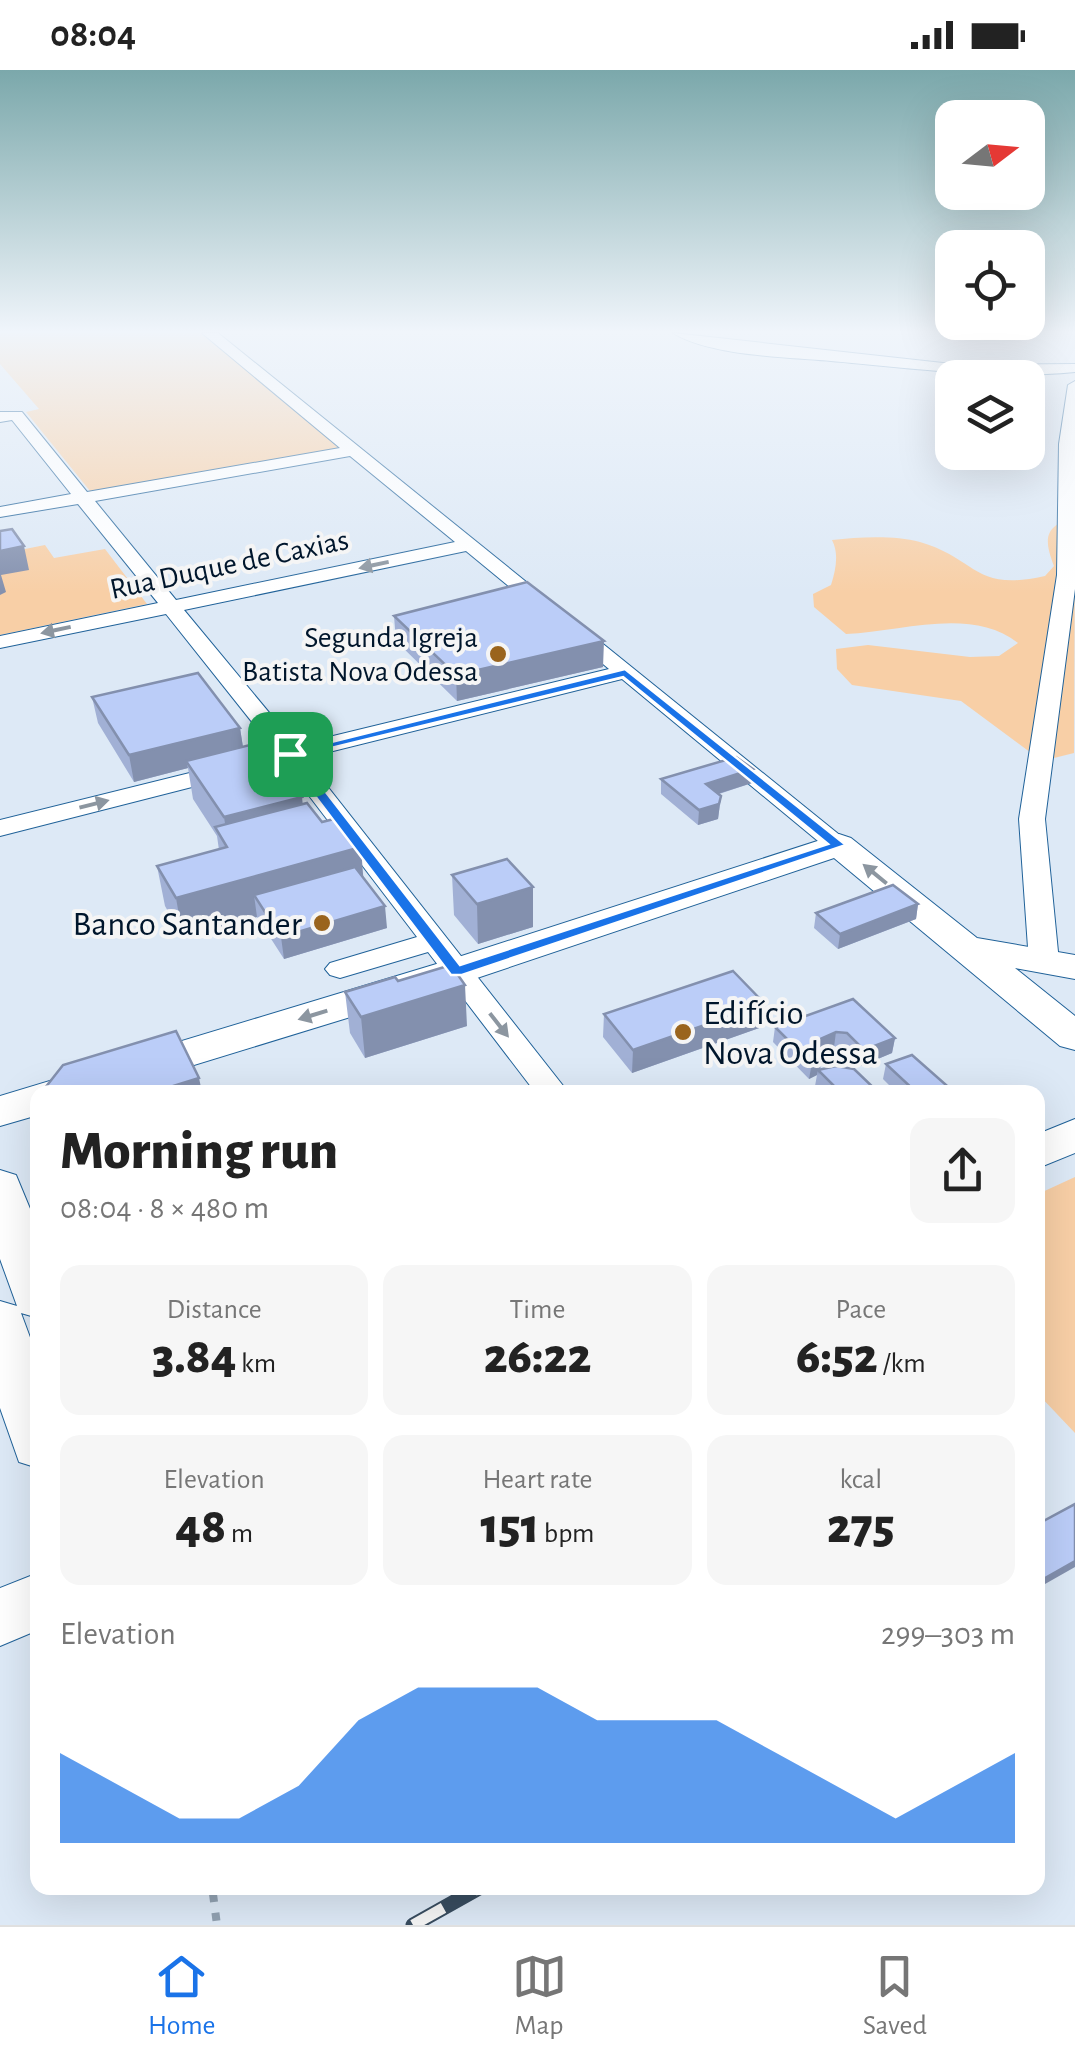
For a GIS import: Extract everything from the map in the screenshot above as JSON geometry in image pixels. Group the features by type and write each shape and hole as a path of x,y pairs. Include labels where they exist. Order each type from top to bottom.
{"main road":[{"path":"79,1085 445,956 838,845 1075,1036"},
{"path":"965,948 1060,964"},
{"path":"0,1111 30,1102"},
{"path":"1045,1149 1075,1135"},
{"path":"2,1197 30,1277"},
{"path":"0,1321 30,1419"},
{"path":"0,1617 30,1604"}],"street":[{"path":"11,420 83,498 172,606 290,754 338,831 445,956 546,1085"},
{"path":"317,420 838,845"},
{"path":"1060,964 1032,820 1067,575 1066,444 1070,420"},
{"path":"0,512 356,450"},
{"name":"Rua Duque de Caxias","path":"0,642 470,545"},
{"path":"0,828 625,672"},
{"path":"340,969 445,956"}],"path":[{"path":"213,1895 217,1925"}],"shaded area":[{"path":"32,420 310,420 348,449 90,491"},
{"path":"1075,517 1074,753 1042,761 961,701 852,685 837,669 836,649 868,645 970,657 999,656 1018,643 999,632 957,623 846,634 814,607 813,594 831,585 833,579 836,556 832,540 876,537 920,542 989,577 1021,580 1045,576 1054,566 1049,534 1058,524"},
{"path":"45,545 54,558 105,549 147,604 0,635 0,554"},
{"path":"1075,1177 1075,1433 1045,1401 1045,1191"}],"building":[{"path":"12,529 24,546 0,551 0,531"},
{"path":"527,582 604,641 456,675 394,616"},
{"path":"198,673 240,728 129,755 92,697"},
{"path":"262,742 302,797 224,817 186,761"},
{"path":"736,757 753,769 706,784 721,796 719,804 699,810 661,779"},
{"path":"307,803 322,822 338,818 361,847 176,898 157,866 227,847 215,827"},
{"path":"507,859 533,887 477,904 452,875"},
{"path":"355,867 385,906 281,937 254,895"},
{"path":"893,885 918,904 840,934 816,913"},
{"path":"451,965 465,985 361,1017 345,992 395,977 398,981"},
{"path":"733,971 765,1004 633,1050 604,1014"},
{"path":"853,999 895,1038 864,1050 847,1033 836,1032 816,1041 824,1049 821,1059 811,1063 775,1027"},
{"path":"176,1031 199,1078 176,1085 47,1085 63,1065"},
{"path":"912,1055 946,1085 908,1085 886,1064"},
{"path":"836,1066 854,1069 871,1085 833,1085 818,1070"},
{"path":"1075,1504 1075,1561 1045,1578 1045,1520"}],"railway":[{"path":"413,1925 467,1895"}],"place":[{"name":"Segunda Igreja Batista Nova Odessa","path":"498,654"},
{"name":"Banco Santander","path":"322,923"},
{"name":"Edifício Nova Odessa","path":"683,1032"}],"route":[{"path":"625,672 838,845 456,971 290,754 625,672"}]}
